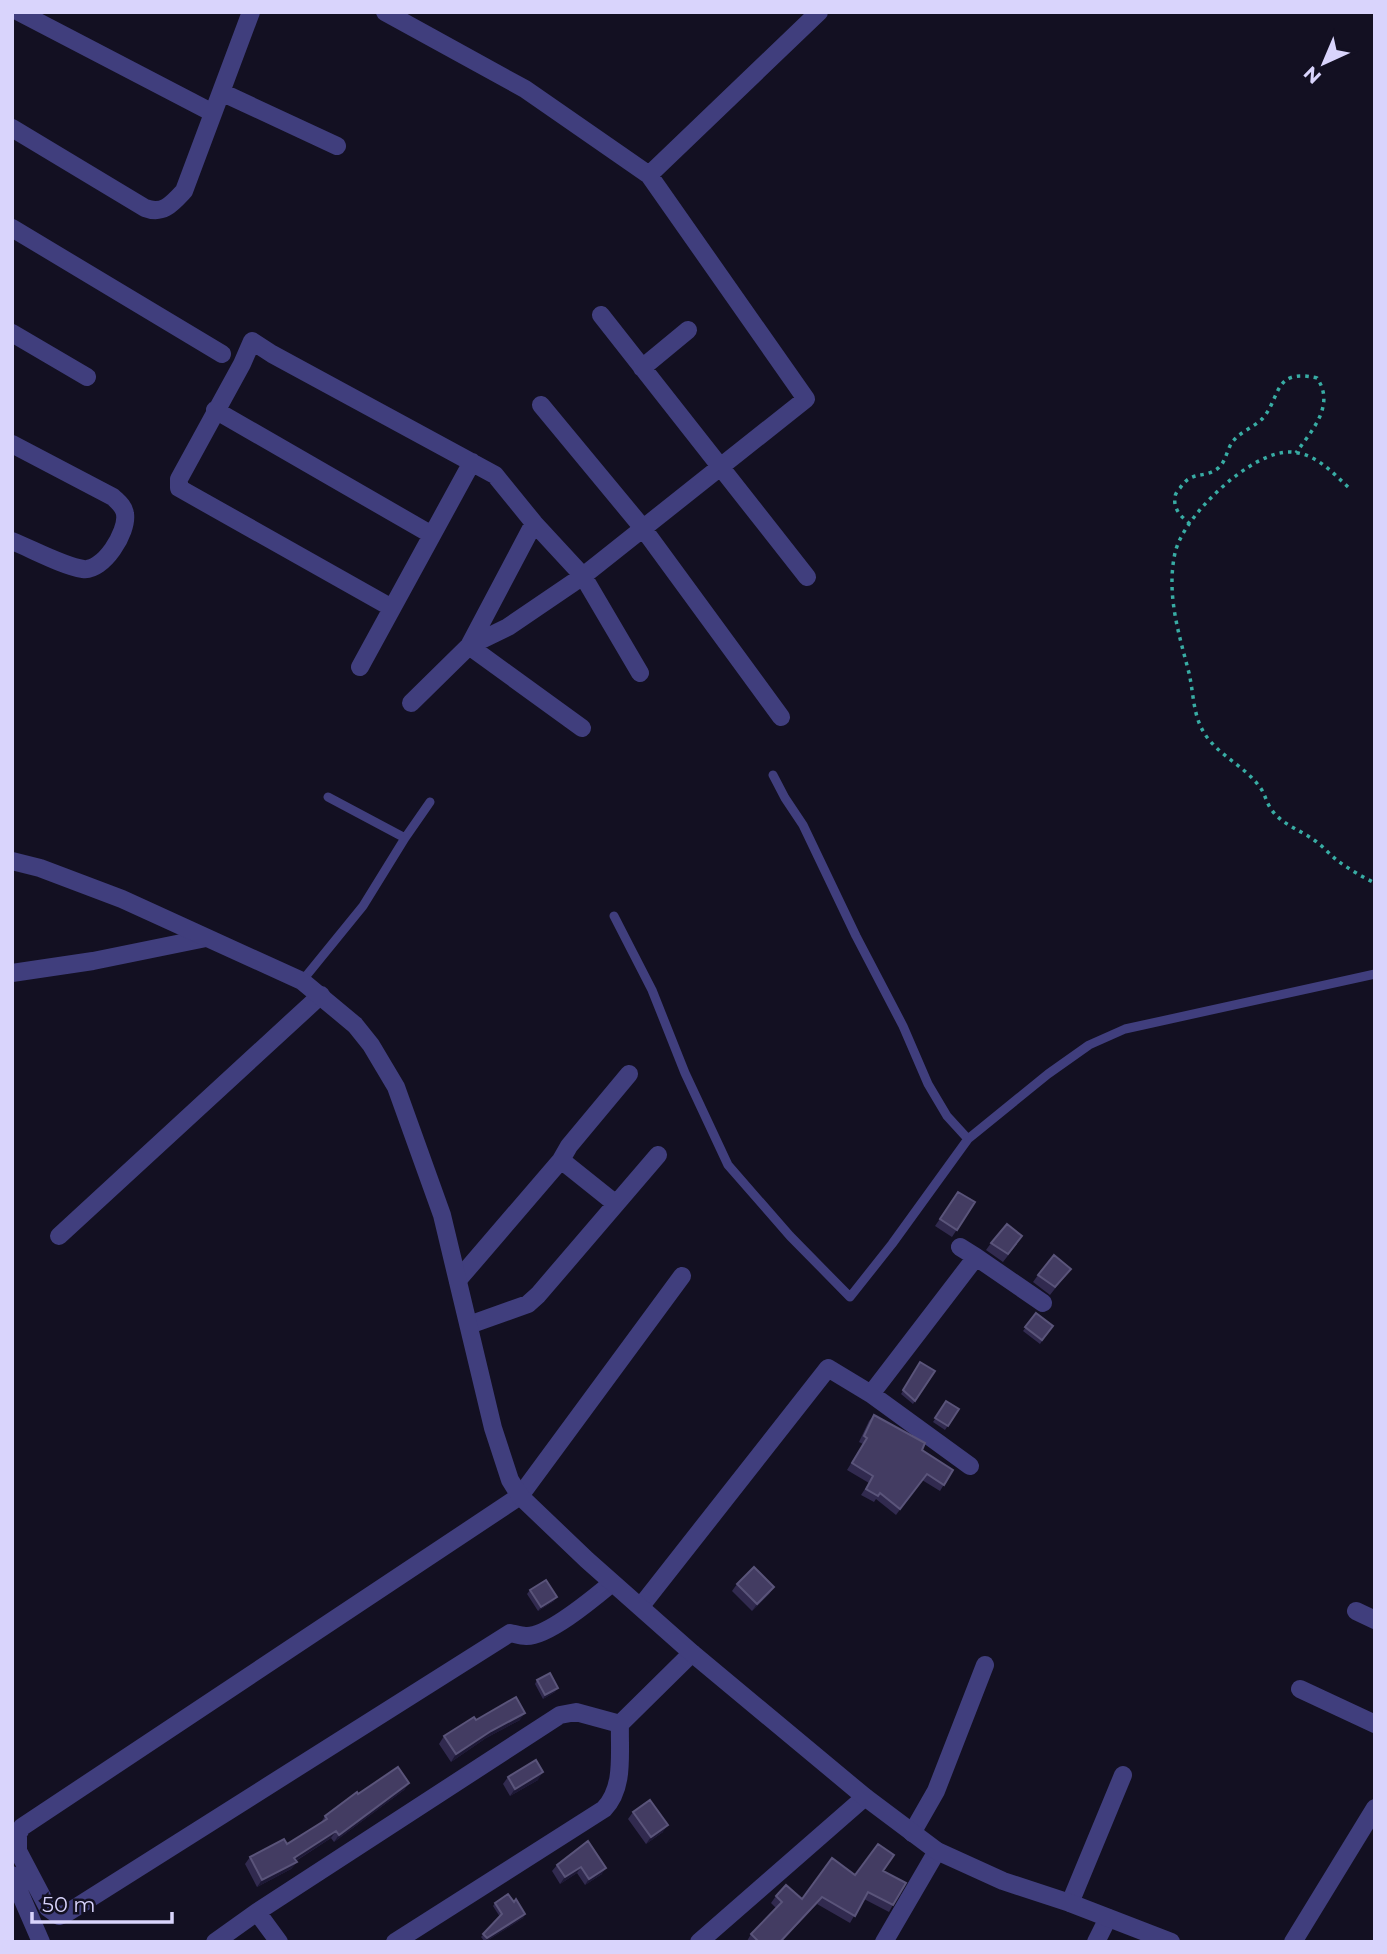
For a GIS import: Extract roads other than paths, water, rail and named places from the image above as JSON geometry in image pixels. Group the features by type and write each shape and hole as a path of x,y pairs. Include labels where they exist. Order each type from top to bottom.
{"street":[{"path":"19,12 213,113"},
{"path":"12,128 145,208 154,212 163,210 184,191 251,12"},
{"path":"385,12 525,89 649,175 806,399 583,576 508,627 469,646"},
{"path":"649,175 820,12"},
{"path":"221,92 337,146"},
{"path":"12,228 222,354"},
{"path":"601,315 807,577"},
{"path":"642,368 688,330"},
{"path":"12,333 87,377"},
{"path":"392,608 179,488 178,479 252,341 495,475 534,523 583,576 640,673"},
{"path":"541,405 642,527 781,717"},
{"path":"215,410 432,535"},
{"path":"12,444 113,497 125,514 124,527 108,555 91,569 77,567 12,541"},
{"path":"360,667 472,462"},
{"path":"411,703 469,646 534,523"},
{"path":"469,646 582,728"},
{"path":"12,861 40,868 122,899 302,981 355,1025 371,1045 396,1087 442,1215 493,1428 510,1480 520,1496 612,1583 865,1797 937,1852 1003,1881 1070,1903 1171,1942"},
{"path":"12,973 93,961 206,938"},
{"path":"59,1236 321,995"},
{"path":"458,1280 561,1160 569,1146 629,1074"},
{"path":"469,1325 528,1304 659,1155"},
{"path":"561,1160 617,1204"},
{"path":"960,1247 1043,1303"},
{"path":"871,1394 976,1257"},
{"path":"612,1583 578,1611 529,1637 510,1633 67,1913 59,1916 48,1908 18,1851 18,1834 22,1828 520,1496 682,1276"},
{"path":"641,1606 828,1368 871,1394 970,1466"},
{"path":"1356,1611 1375,1619"},
{"path":"395,1942 604,1809 617,1792 620,1724 692,1653"},
{"path":"912,1833 936,1791 985,1665"},
{"path":"1300,1689 1375,1724"},
{"path":"215,1942 560,1715 576,1712 620,1724"},
{"path":"1070,1903 1123,1774"},
{"path":"699,1942 865,1797"},
{"path":"1293,1942 1375,1808"},
{"path":"884,1942 937,1852"},
{"path":"12,1875 41,1942"},
{"path":"257,1912 279,1942"},
{"path":"1096,1942 1108,1918"}],"lane":[{"path":"773,775 803,825 903,1026 928,1084 947,1116 968,1139"},
{"path":"328,797 405,838"},
{"path":"302,981 362,906 430,802"},
{"path":"614,916 652,990 685,1073 728,1166 790,1236 850,1297 968,1139 1048,1074 1089,1045 1125,1029 1375,974"}]}
